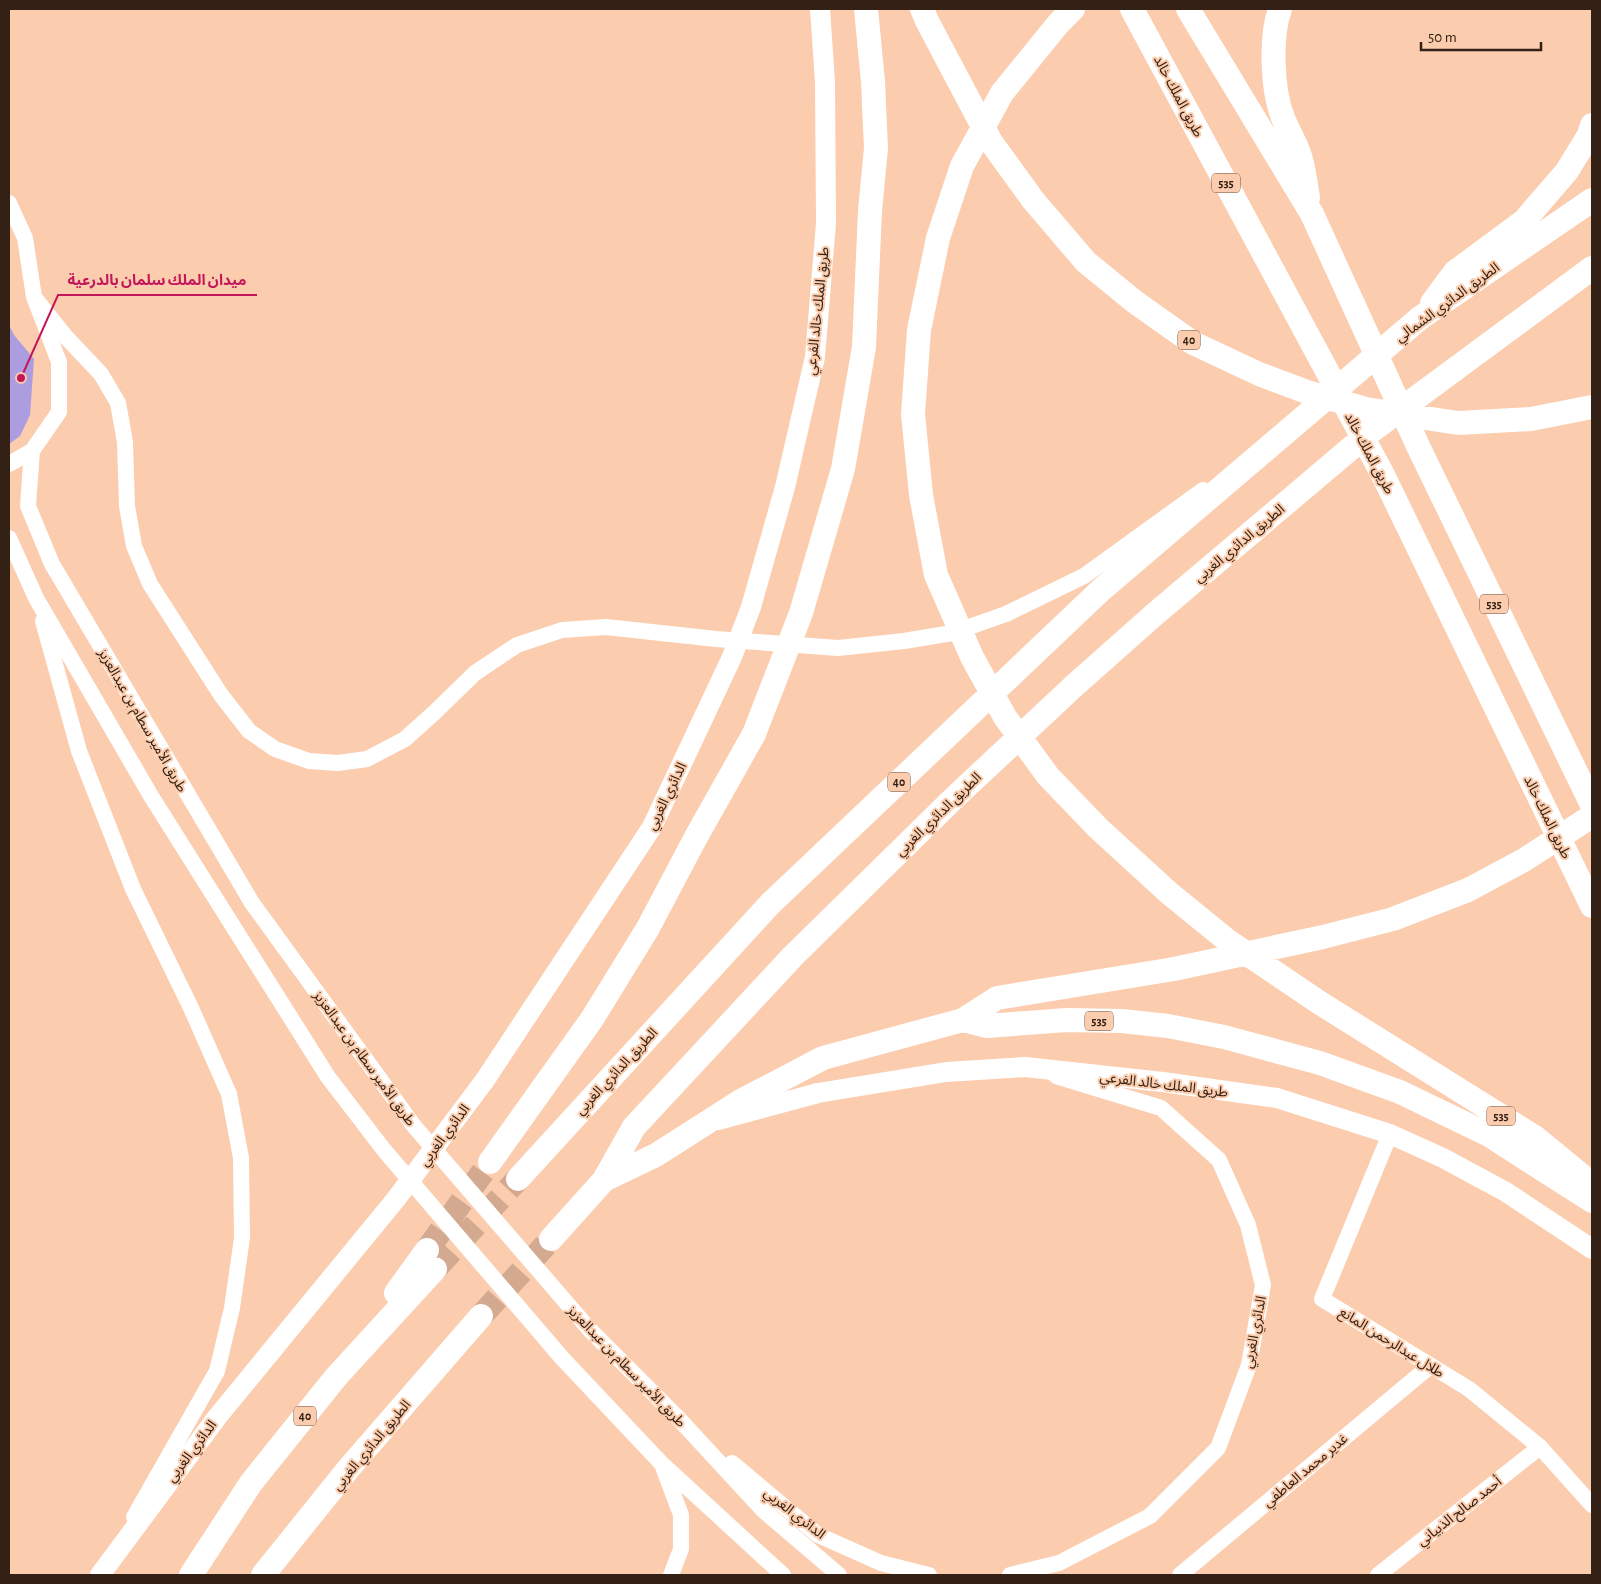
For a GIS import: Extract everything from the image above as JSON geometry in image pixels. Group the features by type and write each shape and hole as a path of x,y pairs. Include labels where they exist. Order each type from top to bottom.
{"highway":[{"path":"490,1162 592,1019 648,928 696,837 754,734 783,664 801,613 843,469 864,347 870,211 876,148 866,9"},
{"name":"535","path":"1073,9 1058,24 1002,94 962,166 938,238 919,330 914,414 921,495 936,575 972,658 1005,717 1048,776 1098,828 1169,893 1228,941 1320,1003 1536,1138 1592,1184"},
{"name":"طريق الملك خالد","path":"1132,9 1383,475 1592,906"},
{"name":"535","path":"1188,9 1312,214 1418,446 1592,805"},
{"path":"1280,9 1276,20 1275,91 1282,117 1300,157 1312,214"},
{"name":"40","path":"925,15 991,142 1033,200 1086,262 1135,302 1193,343 1267,377 1307,392 1366,409 1458,423 1531,419 1592,407"},
{"name":"40","path":"1420,318 1455,272 1524,221 1567,171 1589,135 1592,125"},
{"name":"الطريق الدائري الشمالي","path":"1308,414 1420,318 1592,200"},
{"name":"الطريق الدائري الغربي","path":"551,1239 604,1180 634,1126 793,956 954,798 1075,685 1155,614 1370,432 1592,268"},
{"name":"الطريق الدائري الغربي","path":"518,1178 770,904 1101,590 1308,414"},
{"name":"535","path":"604,1180 656,1155 739,1102 823,1058 963,1020 996,998 1174,969 1323,937 1393,919 1468,890 1524,860 1592,816"},
{"name":"535","path":"963,1020 986,1026 1067,1020 1122,1021 1168,1026 1224,1037 1320,1063 1400,1092 1489,1135 1592,1201"},
{"name":"40","path":"191,1575 250,1483 431,1260"},
{"name":"الطريق الدائري الغربي","path":"263,1575 349,1468 481,1316"}],"main road":[{"name":"طريق الملك خالد الفرعي","path":"732,657 751,606 785,487 815,357 826,223 825,82 820,9"},
{"name":"الدائري الغربي","path":"103,1571 218,1416 396,1199 485,1080 652,827 732,657"},
{"name":"طريق الملك خالد الفرعي","path":"705,1124 818,1093 946,1072 1025,1067 1163,1082 1277,1098 1390,1134 1443,1158 1506,1192 1592,1248"}],"street":[{"path":"9,203 25,238 34,297 59,362 59,412 32,451 9,464"},
{"path":"34,297 65,336 101,374 118,403 125,442 127,506 134,546 150,584 221,695 249,731 275,749 309,761 338,762 367,758 405,740 475,673 517,645 562,630 606,627 716,639 838,648 904,641 961,630 1006,614 1084,576 1308,414"},
{"name":"طريق الأمير سطام بن عبدالعزيز","path":"32,451 28,506 52,564 252,903 414,1126 590,1330 679,1419 764,1511 839,1575"},
{"path":"9,538 36,598 152,796 322,1068 384,1150 562,1358 662,1464 783,1575"},
{"path":"36,598 79,751 133,889 191,1008 230,1094 241,1158 242,1238 232,1308 217,1371 103,1571"},
{"name":"الدائري الغربي","path":"1010,1575 1059,1563 1150,1516 1218,1448 1248,1365 1263,1285 1248,1225 1219,1160 1161,1108 1025,1067"},
{"name":"طلال عبدالرحمن المانع","path":"1390,1134 1322,1299 1468,1389 1540,1447 1592,1506"},
{"name":"غدير محمد العاطفي","path":"1180,1575 1430,1366"},
{"name":"الدائري الغربي","path":"679,1419 818,1535 882,1563 929,1575"},
{"name":"أحمد صالح الذبياني","path":"1378,1575 1540,1447"},
{"path":"662,1464 681,1515 681,1549 671,1575"}],"shaded area":[{"path":"9,325 14,335 34,359 30,415 20,436 9,444"}],"tunnel":[{"path":"427,1250 490,1162"},
{"path":"435,1269 518,1179"},
{"path":"481,1316 551,1239"}],"place":[{"name":"ميدان الملك سلمان بالدرعية","path":"21,378"}]}
